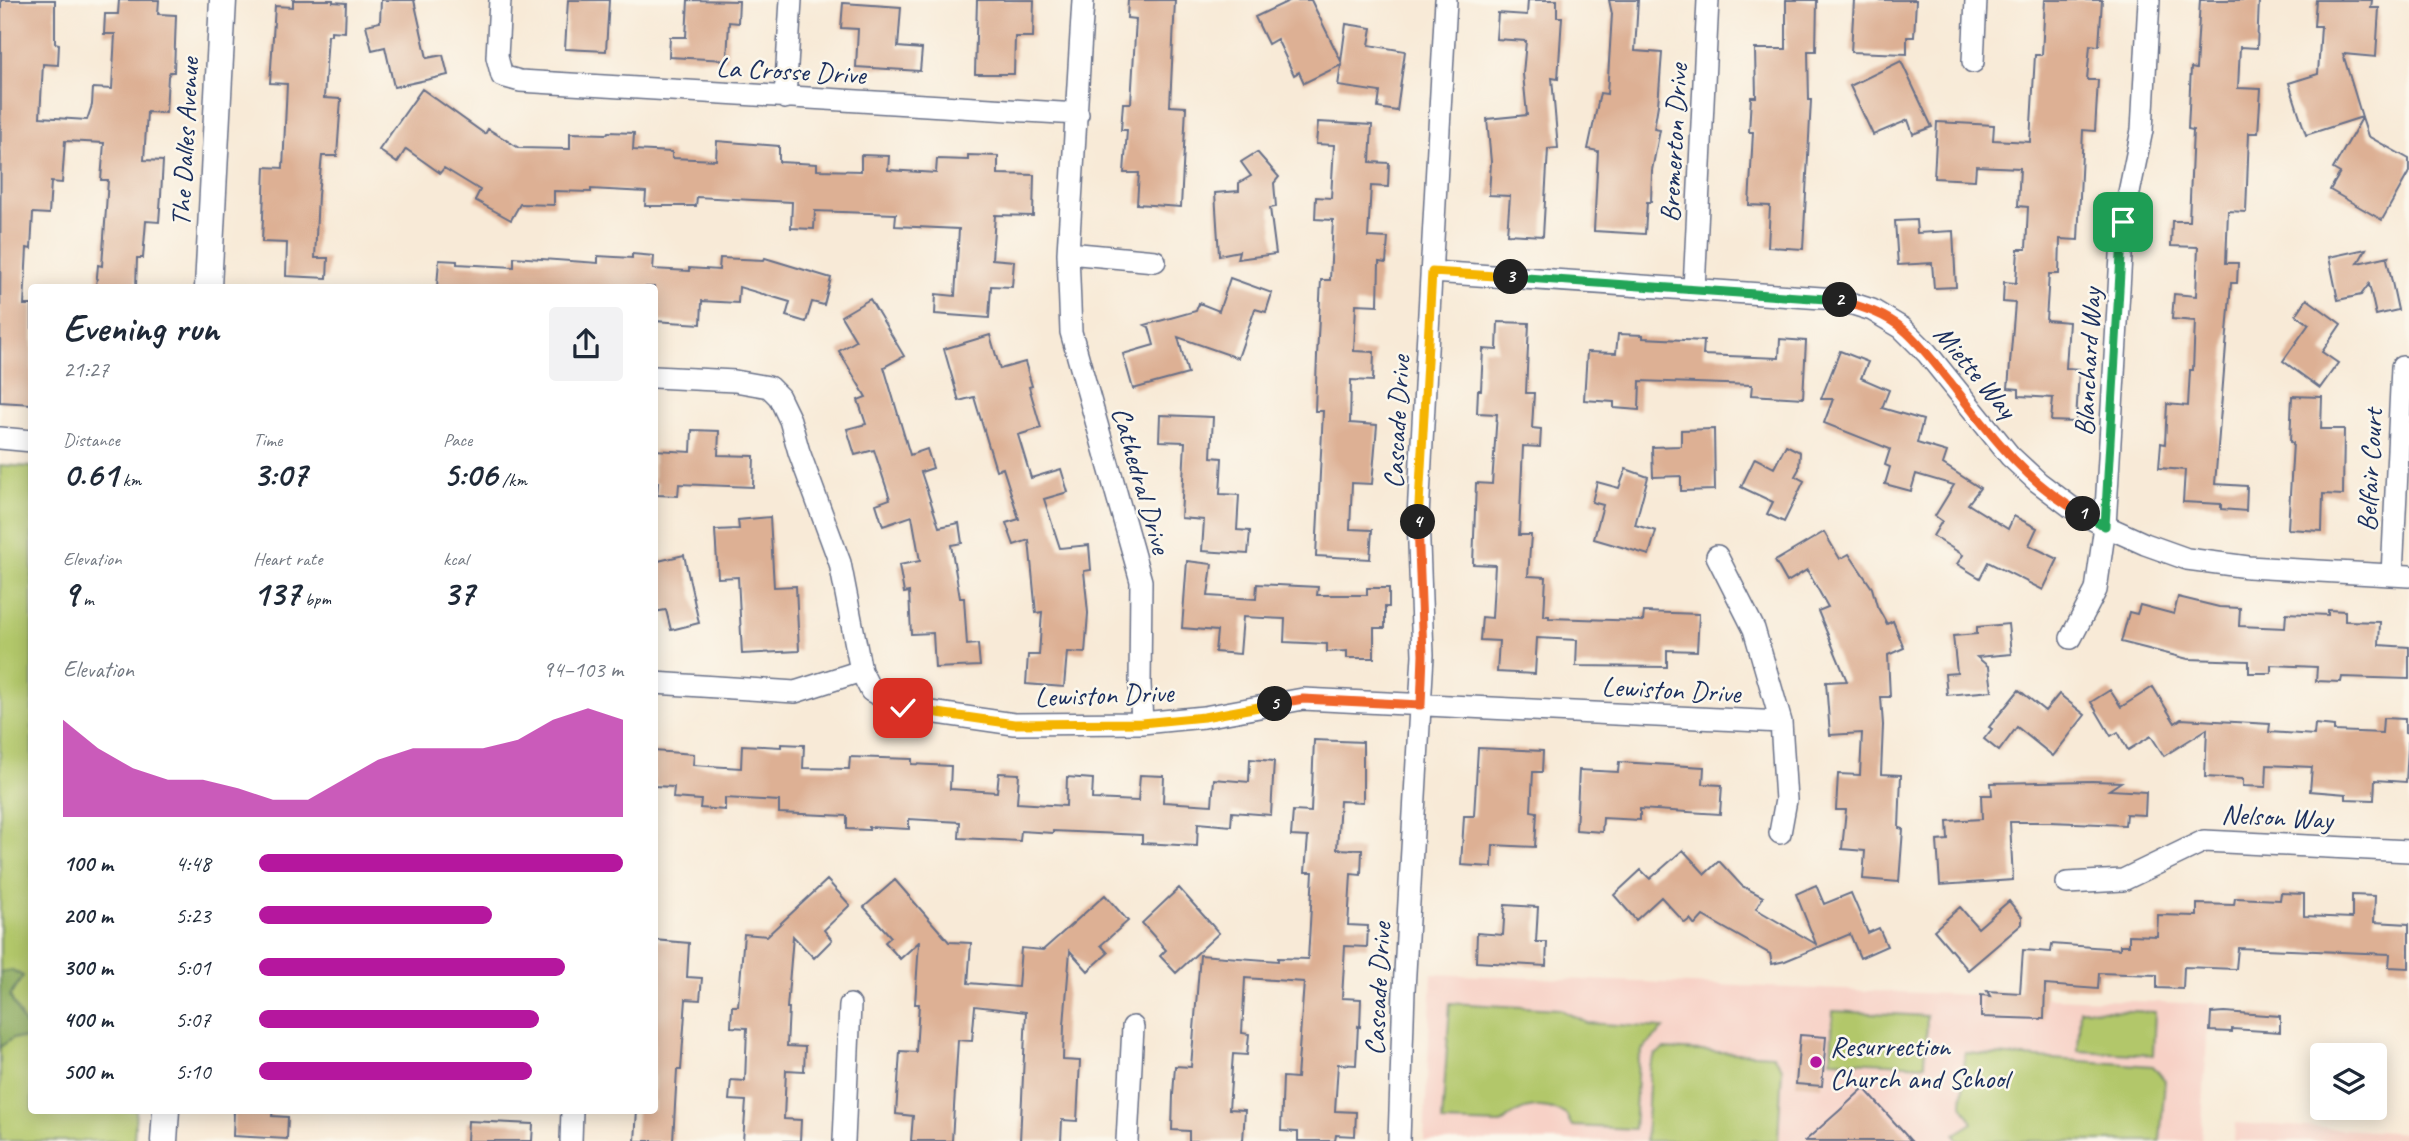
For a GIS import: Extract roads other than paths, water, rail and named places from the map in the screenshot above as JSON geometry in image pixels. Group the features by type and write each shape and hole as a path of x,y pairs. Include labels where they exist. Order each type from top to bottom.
{"street":[{"name":"The Dalles Avenue","path":"208,284 223,0"},
{"name":"La Crosse Drive","path":"500,0 497,57 502,76 520,81 1078,114"},
{"path":"785,98 791,0"},
{"name":"Cathedral Drive","path":"1083,0 1068,253 1071,332 1141,581 1142,723"},
{"name":"Cascade Drive","path":"1399,1141 1404,990 1423,655 1418,516 1446,0"},
{"name":"Bremerton Drive","path":"1695,289 1708,0"},
{"path":"1973,62 1976,0"},
{"name":"Blanchard Way","path":"2071,638 2096,590 2105,526 2123,222 2142,130 2149,0"},
{"path":"1068,253 1155,261"},
{"name":"Miette Way","path":"1432,272 1837,299 1872,310 1902,328 2010,456 2071,507 2105,526 2187,559 2248,567 2400,575"},
{"name":"Belfair Court","path":"2400,575 2402,367"},
{"name":"Lewiston Drive","path":"658,377 735,381 769,387 779,397 790,420 840,563 861,671 872,691 903,708 1014,724 1142,723 1204,717 1303,699 1781,722"},
{"path":"0,438 28,441"},
{"path":"1717,555 1754,629 1781,722 1786,800 1780,833"},
{"path":"658,683 795,692 861,671"},
{"name":"Nelson Way","path":"2067,883 2123,880 2204,841 2409,851"},
{"path":"844,1141 850,1004"},
{"path":"1127,1141 1133,1027"},
{"path":"164,1141 166,1114"},
{"path":"571,1141 572,1114"}],"place":[{"name":"Resurrection Church and School","path":"1816,1062"}]}
